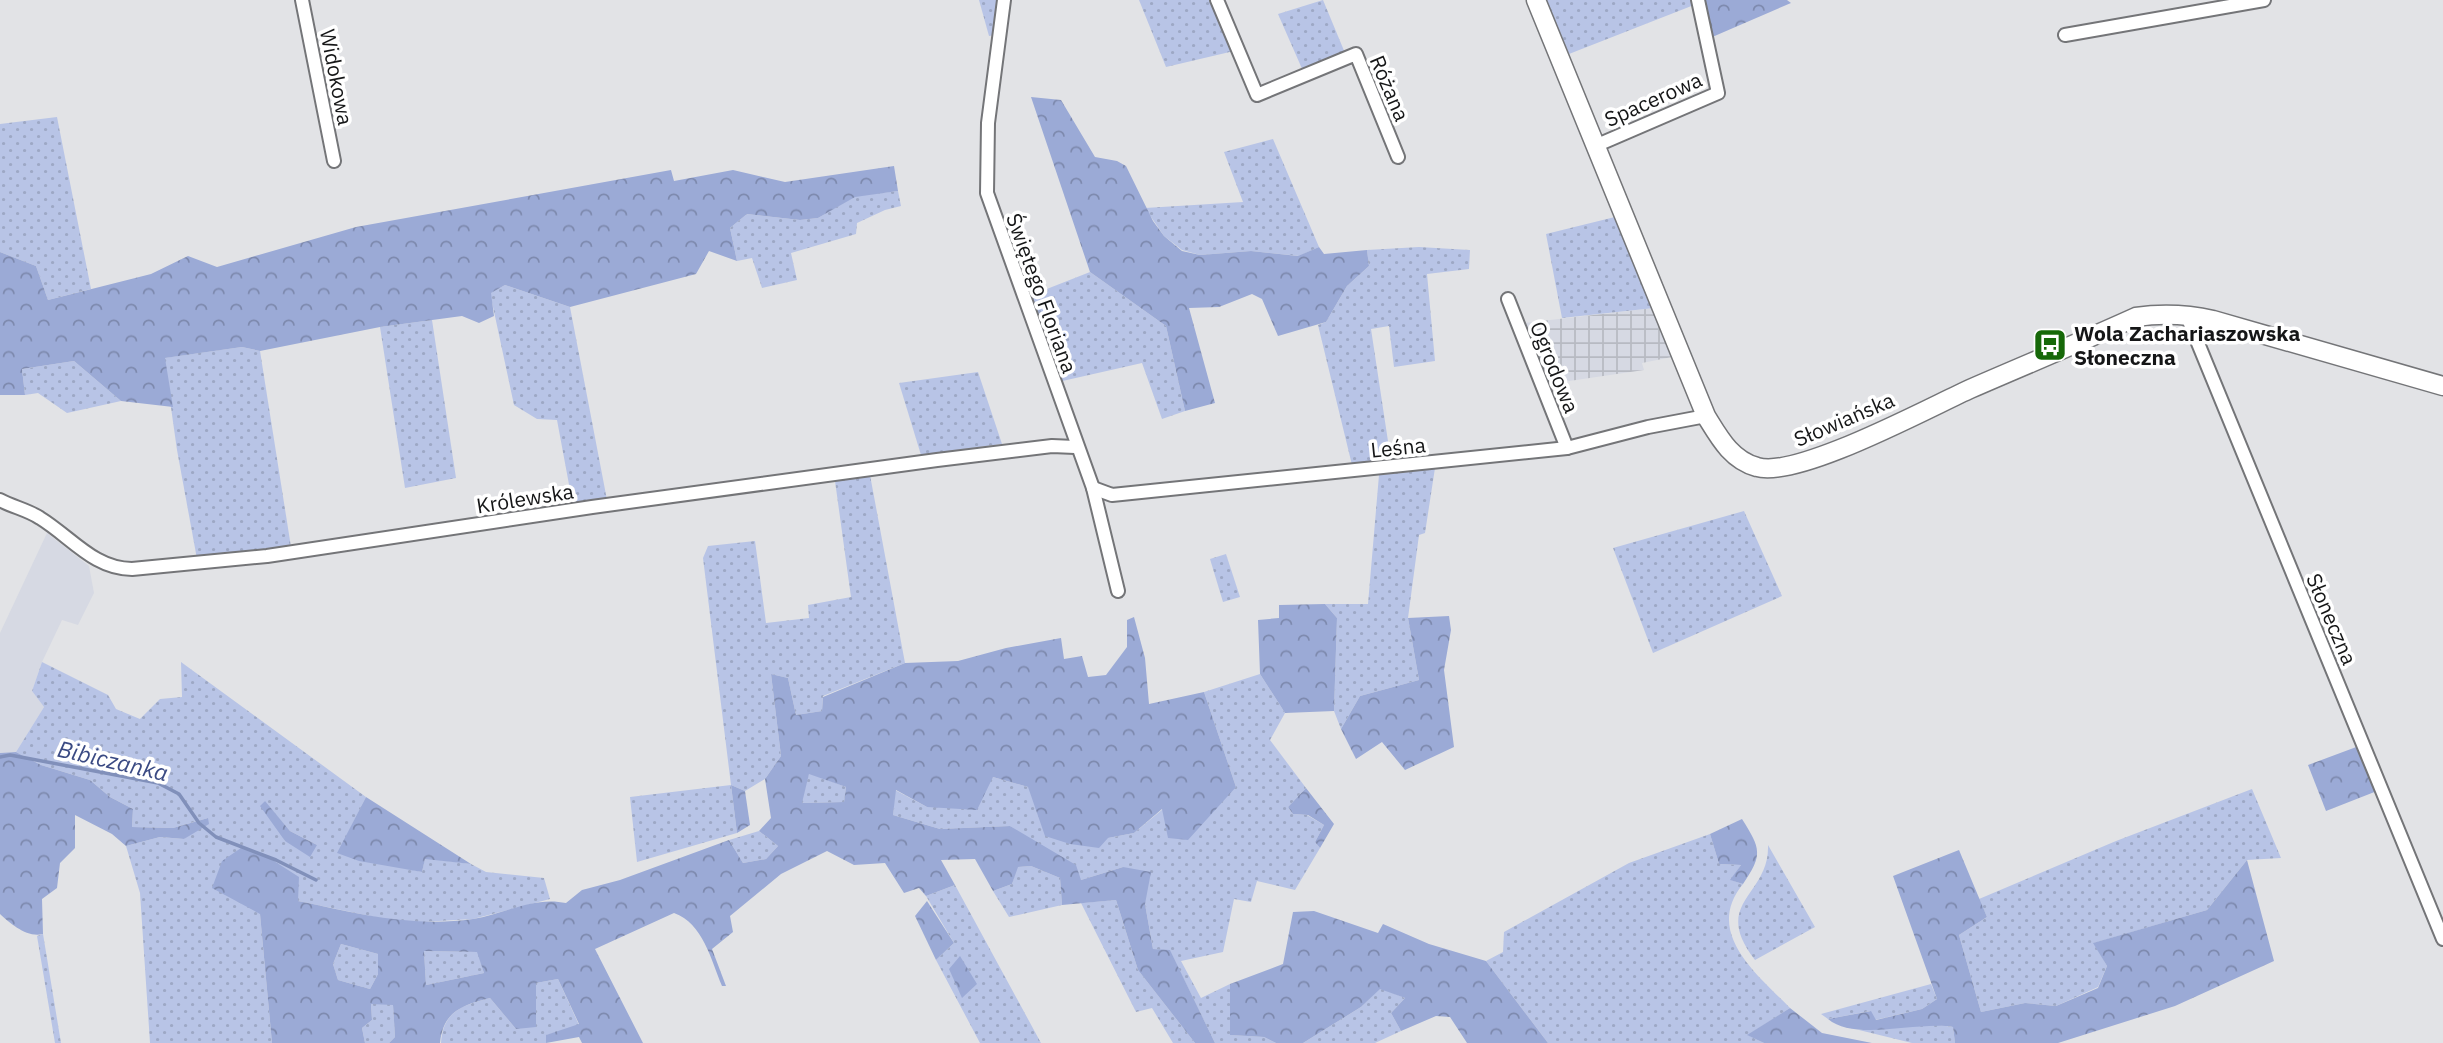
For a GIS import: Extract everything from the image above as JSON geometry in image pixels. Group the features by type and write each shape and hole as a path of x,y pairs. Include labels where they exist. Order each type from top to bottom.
{"street":[{"name":"Widokowa","path":"302,0 334,161"},
{"name":"Świętego Floriana","path":"1004,0 988,123 987,193 1075,447 1093,488 1118,591"},
{"name":"Różana","path":"1217,0 1257,95 1356,54 1398,157"},
{"name":"Słowiańska","path":"1536,0 1706,416 1725,447 1744,462 1774,469 1791,466 1846,445 2136,317 2186,314 2443,386"},
{"name":"Spacerowa","path":"1595,146 1718,93 1698,0"},
{"path":"2064,35 2264,0"},
{"name":"Ogrodowa","path":"1508,299 1567,448"},
{"name":"Słoneczna","path":"2186,314 2443,939"},
{"name":"Leśna","path":"1093,488 1112,495 1567,448 1648,427 1706,416"},
{"name":"Królewska","path":"0,500 37,516 95,560 114,569 132,569 267,556 592,507 937,460 1052,446 1075,447"}],"shaded area":[{"path":"979,0 999,0 996,35 989,36"},
{"path":"1139,0 1213,0 1234,51 1166,67"},
{"path":"1323,0 1345,53 1303,71 1278,14"},
{"path":"1546,0 1693,0 1694,5 1569,54"},
{"path":"57,117 91,289 48,300 36,266 0,252 0,124"},
{"path":"1273,139 1319,247 1299,256 1251,251 1200,255 1182,250 1164,236 1145,208 1243,202 1224,152"},
{"path":"898,191 901,206 857,223 856,234 791,253 797,280 762,288 752,258 737,261 730,228 747,214 800,220 818,218 855,196"},
{"path":"1619,216 1654,308 1562,318 1546,234"},
{"path":"1419,247 1470,250 1469,269 1427,274 1435,361 1394,367 1389,326 1371,329 1391,461 1352,465 1318,325 1326,322 1347,286 1369,266 1367,250"},
{"path":"1090,272 1166,326 1185,411 1162,419 1142,363 1058,382 1029,296"},
{"path":"505,285 570,307 607,500 573,506 557,420 537,419 514,405 490,293"},
{"path":"1654,308 1677,356 1642,363 1644,370 1549,384 1524,323"},
{"path":"432,320 456,478 405,488 380,327"},
{"path":"242,347 260,351 291,547 197,559 164,358"},
{"path":"74,361 121,401 67,413 38,393 25,395 22,369"},
{"path":"978,372 1002,444 921,455 899,383"},
{"path":"1435,468 1425,533 1419,535 1408,618 1419,680 1360,696 1341,729 1334,711 1337,618 1325,604 1368,604 1379,475"},
{"path":"870,475 905,663 823,696 822,711 796,715 788,678 771,674 781,756 765,779 745,791 731,785 703,558 708,546 755,541 766,623 809,618 808,605 851,597 835,481"},
{"path":"1744,511 1782,596 1653,653 1613,548"},
{"path":"47,533 89,566 94,593 78,625 62,620 42,662 32,691 44,707 16,752 0,753 0,633"},
{"path":"1226,554 1240,597 1223,602 1210,559"},
{"path":"42,662 108,695 116,709 140,719 160,699 182,697 181,662 366,797 338,853 422,872 425,858 471,864 486,872 544,878 550,899 473,919 404,923 298,901 260,914 272,1043 150,1043 140,893 126,846 160,837 184,839 208,818 173,828 132,827 133,809 110,797 90,780 41,765 16,752 44,707 32,691","holes":["264,801 290,831 317,845 285,841"]},
{"path":"1260,674 1285,713 1270,740 1306,788 1288,807 1293,814 1307,815 1324,825 1315,842 1320,848 1295,890 1257,881 1251,902 1234,899 1223,952 1181,961 1201,998 1230,984 1231,1035 1264,1037 1276,1043 1215,1043 1170,951 1153,949 1145,904 1123,867 1081,880 1010,826 940,829 893,815 895,790 927,807 993,777 1028,787 1108,838 1134,833 1163,809 1236,787 1204,692"},
{"path":"809,773 846,787 844,802 801,803"},
{"path":"731,785 737,833 637,862 630,797"},
{"path":"2252,789 2281,858 2247,860 2207,910 2094,943 2107,966 2098,987 2056,1006 2025,1003 1981,1012 1959,935 1987,917 1979,899 2116,841"},
{"path":"759,831 778,846 766,859 743,863 729,840"},
{"path":"1710,834 1719,864 1741,865 1731,880 1743,884 1732,902 1729,919 1732,936 1751,967 1790,1008 1748,1035 1764,1043 1548,1043 1486,961 1503,952 1504,932 1629,863"},
{"path":"1768,845 1815,927 1755,960 1738,925 1745,900 1766,862"},
{"path":"1031,866 1060,878 1062,905 1009,917 993,891 1012,884 1017,867"},
{"path":"955,885 1041,1043 980,1043 936,960 954,943 926,896"},
{"path":"1116,900 1138,970 1195,1043 1173,1043 1152,1008 1136,1012 1081,903"},
{"path":"43,934 61,1043 55,1043 37,936"},
{"path":"341,944 378,954 378,974 370,989 338,980 333,964"},
{"path":"424,951 478,952 484,973 426,985"},
{"path":"558,979 579,1025 547,1035 546,1043 441,1043 446,1023 451,1016 472,1003 490,998 516,1029 536,983"},
{"path":"1931,984 1937,999 1922,1009 1875,1020 1870,1011 1828,1019 1821,1014"},
{"path":"1380,988 1405,998 1391,1013 1401,1031 1375,1043 1303,1043 1361,1007"},
{"path":"371,1004 393,1004 395,1037 389,1043 365,1043 362,1028 372,1020"},
{"path":"1932,1024 1953,1027 1955,1043 1912,1043 1859,1030"}],"green space":[{"path":"1702,0 1787,0 1791,3 1710,38"},
{"path":"1031,97 1061,100 1095,157 1117,161 1126,166 1153,221 1164,236 1182,251 1200,255 1251,251 1298,256 1319,247 1324,254 1367,250 1369,266 1347,286 1326,322 1278,336 1262,299 1252,294 1219,307 1189,308 1215,403 1185,411 1166,326 1090,272"},
{"path":"894,166 898,191 855,197 818,218 800,220 747,214 730,228 737,261 709,251 696,274 570,307 505,285 491,293 494,316 479,323 462,316 380,327 260,351 242,347 165,358 173,407 121,401 74,361 22,369 25,395 0,395 0,252 36,266 48,300 151,274 188,256 217,267 356,227 671,170 674,181 733,170 785,182"},
{"path":"1325,604 1337,618 1334,711 1285,713 1260,674 1258,620 1279,618 1279,605"},
{"path":"1449,616 1451,630 1444,670 1454,747 1405,770 1382,742 1356,759 1341,729 1360,696 1419,680 1408,618"},
{"path":"1134,617 1145,658 1149,704 1204,692 1236,787 1188,840 1168,838 1162,809 1134,833 1108,838 1099,848 1070,844 1045,836 1028,787 993,777 977,810 927,807 896,790 893,815 940,829 1010,826 1076,865 1081,880 1123,867 1151,872 1145,904 1153,949 1170,950 1215,1043 1195,1043 1138,970 1116,900 1062,905 1060,878 1031,866 1018,867 1012,884 993,891 975,859 941,860 955,885 926,896 919,888 904,893 885,863 854,865 827,851 781,874 730,916 733,932 712,949 726,986 722,986 699,934 684,918 674,913 595,949 643,1043 582,1043 579,1037 546,1043 546,1035 579,1024 558,979 536,983 536,1027 516,1029 490,998 471,1003 456,1011 445,1023 440,1043 389,1043 395,1037 393,1005 371,1004 372,1020 362,1028 365,1043 272,1043 260,914 212,888 222,861 241,848 263,854 299,877 298,901 384,918 428,922 485,917 542,902 566,903 582,890 620,880 729,840 743,863 766,859 778,846 759,831 771,818 765,779 781,756 771,674 788,678 796,715 822,711 823,697 905,663 958,661 1006,648 1061,638 1064,659 1082,656 1088,677 1106,675 1127,647 1127,620","holes":["809,774 846,787 844,802 802,803","341,944 378,954 378,974 370,989 338,980 333,964","424,951 477,952 484,973 426,985"]},
{"path":"2359,746 2377,791 2326,811 2308,765"},
{"path":"16,752 41,765 90,780 110,797 133,809 132,827 173,828 208,818 209,824 184,839 160,837 126,846 112,834 75,815 75,848 60,863 57,888 42,899 43,934 25,932 0,914 0,753"},
{"path":"731,785 745,791 750,825 737,833"},
{"path":"1306,788 1334,824 1320,848 1315,842 1324,825 1308,815 1293,814 1288,807"},
{"path":"366,797 471,864 425,859 422,872 359,861 337,853"},
{"path":"265,801 290,831 317,845 310,857 285,841 260,806"},
{"path":"1742,819 1753,838 1757,852 1754,866 1743,884 1730,880 1741,865 1719,864 1710,834"},
{"path":"1959,850 1987,917 1959,935 1981,1012 2025,1003 2056,1006 2098,988 2107,966 2093,943 2207,910 2247,860 2274,961 2175,1006 2058,1043 1955,1043 1953,1027 1854,1029 1840,1026 1828,1019 1871,1011 1876,1020 1922,1009 1937,999 1893,876"},
{"path":"927,901 954,943 936,960 915,916"},
{"path":"1314,911 1378,933 1383,924 1429,944 1486,961 1548,1043 1467,1043 1450,1017 1436,1016 1401,1031 1391,1013 1405,998 1380,989 1361,1007 1303,1043 1276,1043 1264,1037 1230,1035 1230,984 1283,964 1293,912"},
{"path":"960,956 977,984 962,998 949,969"},
{"path":"1790,1008 1822,1033 1872,1043 1764,1043 1747,1035"}],"waterway":[{"name":"Bibiczanka","path":"0,757 10,755 158,783 179,794 199,823 216,837 276,860 316,880"}],"place":[{"name":"Wola Zachariaszowska Słoneczna","path":"2050,345"}]}
